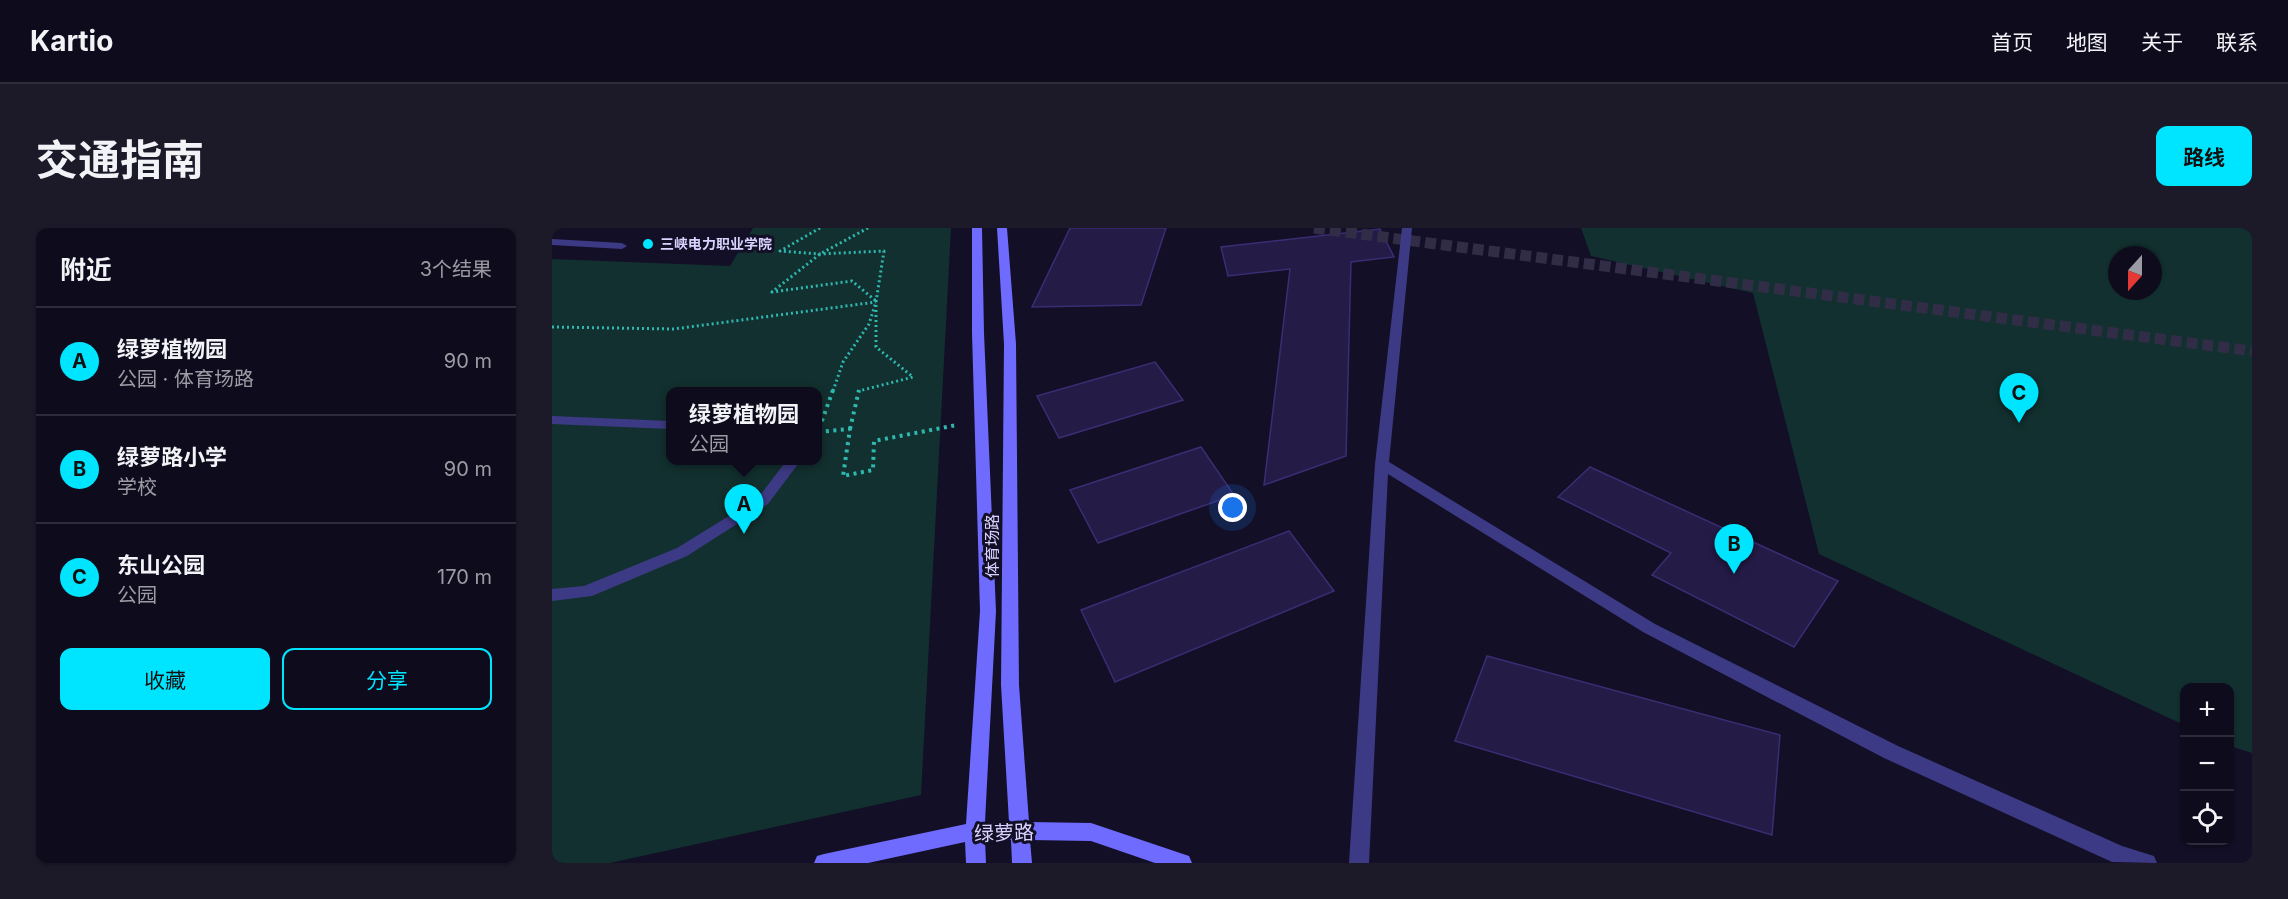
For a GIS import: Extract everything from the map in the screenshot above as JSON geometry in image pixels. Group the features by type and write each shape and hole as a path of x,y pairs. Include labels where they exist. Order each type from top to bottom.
{"main road":[{"name":"体育场路","path":"976,863 975,831 988,611 977,228"},
{"name":"体育场路","path":"1002,228 1011,344 1010,685 1022,863"},
{"name":"绿萝路","path":"824,863 975,831 1020,831 1091,832 1182,863"}],"street":[{"path":"1359,863 1382,464 1407,228"},
{"path":"552,242 622,246"},
{"path":"552,420 666,425"},
{"path":"1382,464 1648,628 1890,752 2119,855 2147,863"},
{"path":"552,595 586,592 682,552 763,501 791,465"}],"path":[{"path":"820,228 780,251 820,254 884,251 876,302 869,324 843,362 822,421"},
{"path":"868,228 820,254 772,292 852,281 876,302 876,347 913,377 859,390 843,476 873,470 874,441 981,420"},
{"path":"552,327 674,329 876,302"},
{"path":"822,432 850,429"}],"green space":[{"path":"753,228 951,228 921,795 610,863 552,863 552,259 730,266"},
{"path":"1581,228 2252,228 2252,753 2234,747 2234,683 2180,683 2180,723 1819,554 1753,293 1591,256"}],"building":[{"path":"1070,228 1166,228 1141,305 1032,307"},
{"path":"1380,229 1394,257 1351,262 1346,456 1264,485 1290,269 1228,276 1221,247"},
{"path":"1155,362 1183,400 1059,438 1037,396"},
{"path":"1201,447 1234,495 1098,543 1070,490"},
{"path":"1590,467 1838,581 1794,647 1652,575 1671,553 1558,497"},
{"path":"1289,531 1334,591 1115,682 1081,610"},
{"path":"1487,656 1780,735 1772,835 1455,741"}],"tunnel":[{"path":"1314,228 2252,351"}],"place":[{"name":"三峡电力职业学院","path":"648,244"},
{"name":"东山公园","path":"2019,423"},
{"name":"绿萝植物园","path":"744,534"},
{"name":"绿萝路小学","path":"1734,574"}]}
